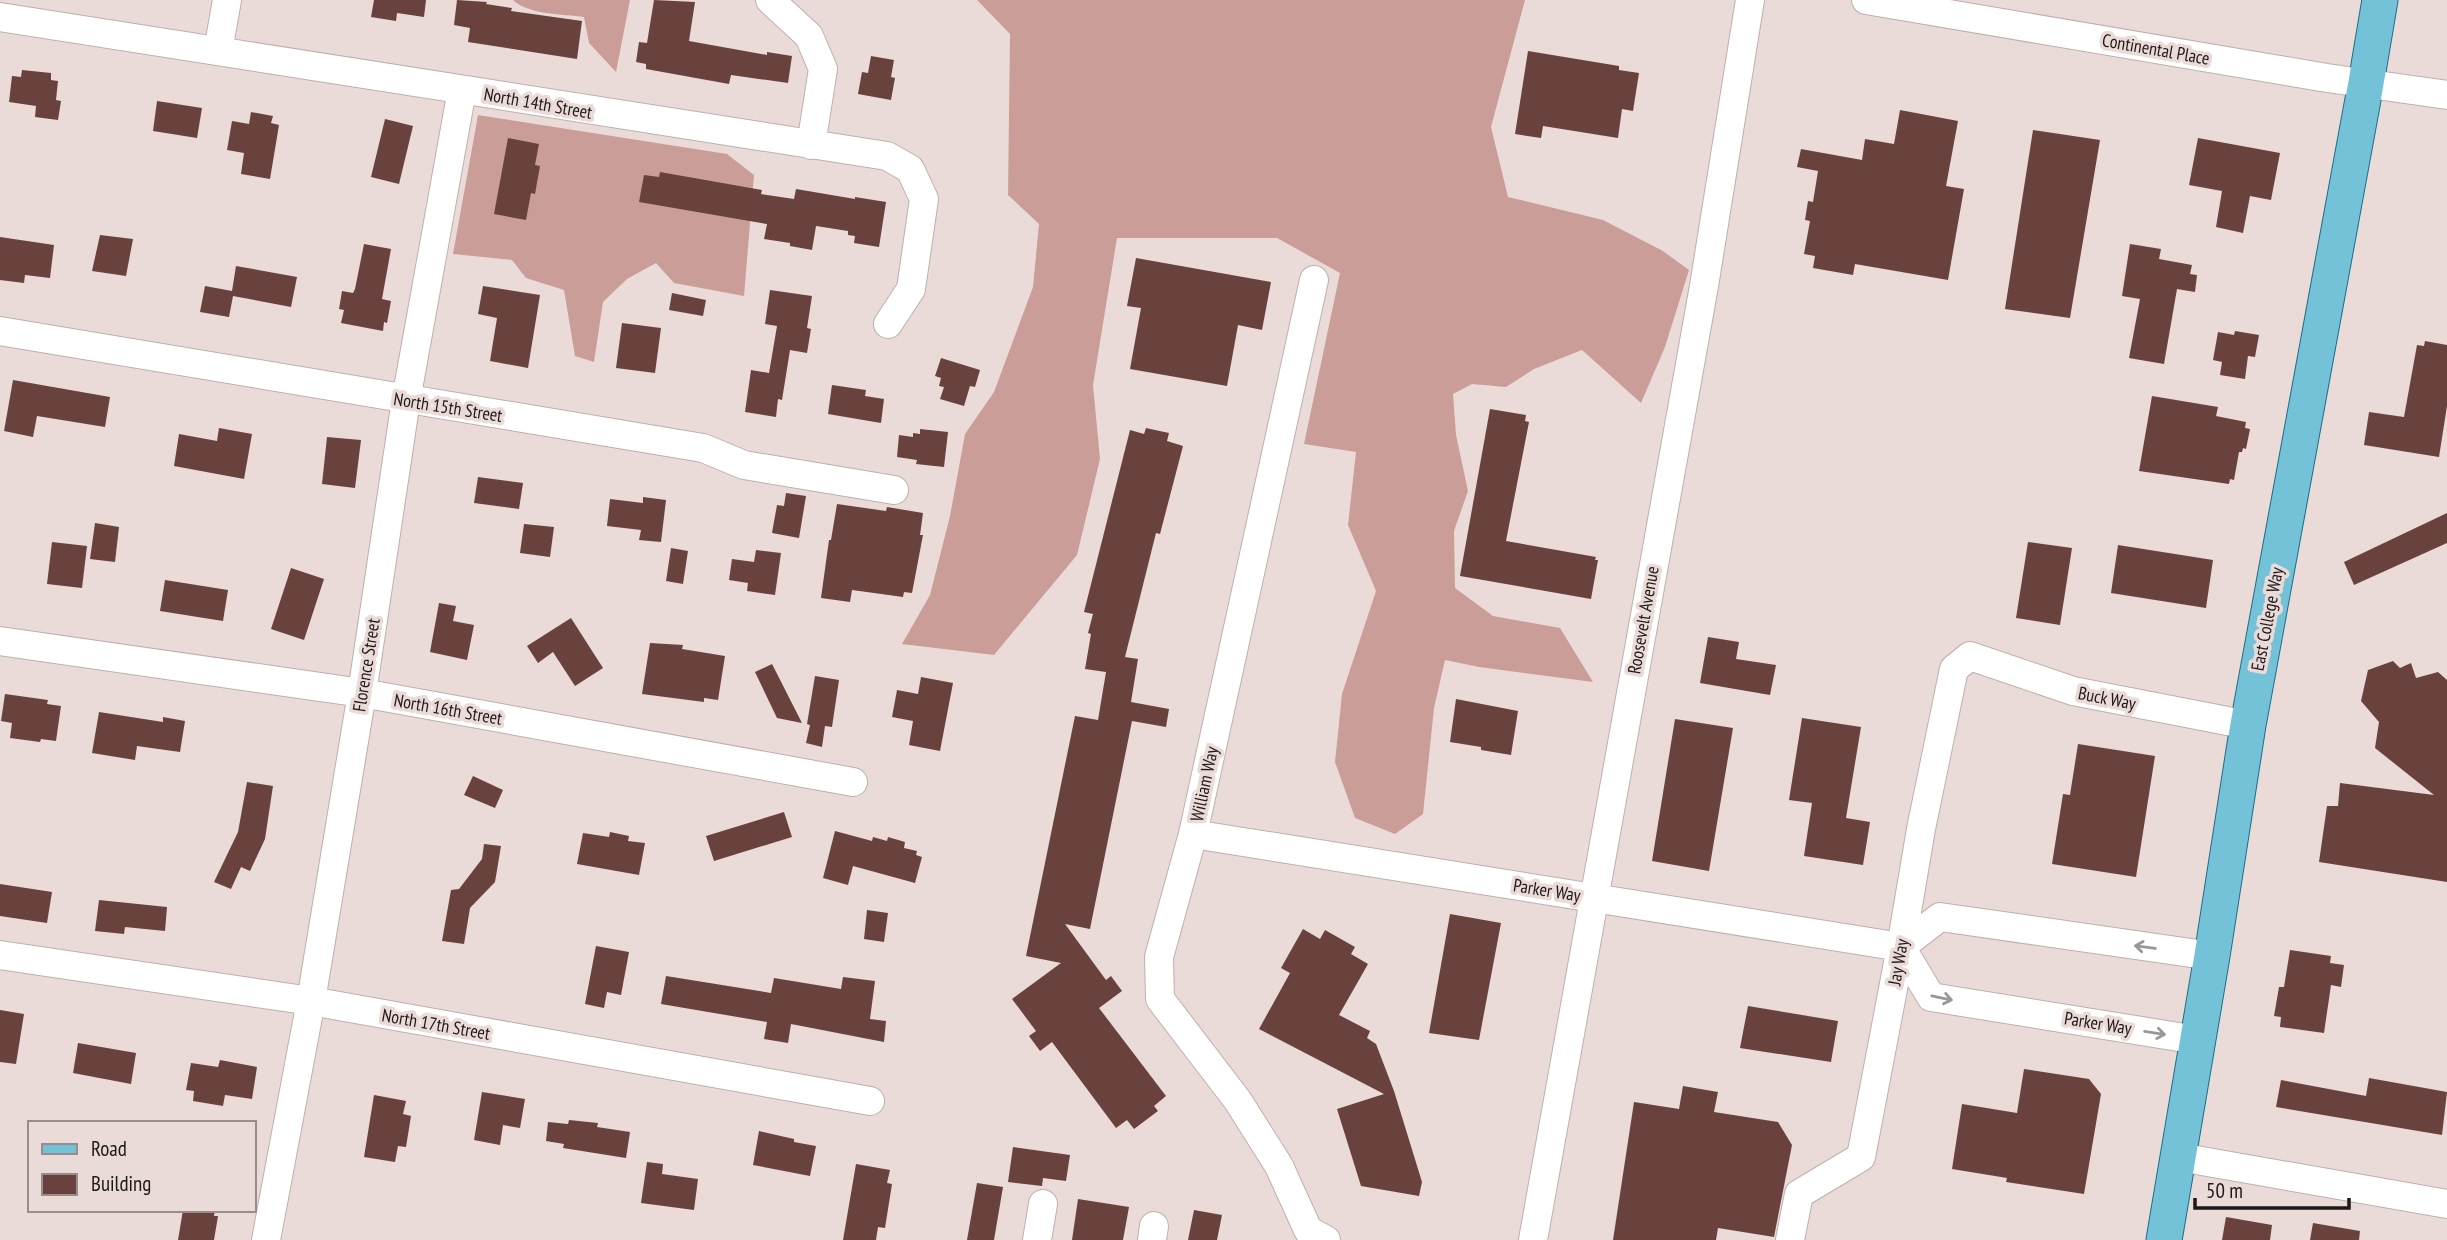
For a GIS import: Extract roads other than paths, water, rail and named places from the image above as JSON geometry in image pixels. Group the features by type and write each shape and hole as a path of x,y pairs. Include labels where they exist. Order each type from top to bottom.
{"main road":[{"name":"East College Way","path":"2164,1240 2248,725 2380,0"}],"street":[{"path":"218,51 228,0"},
{"path":"770,0 809,36 823,69 811,145"},
{"name":"Roosevelt Avenue","path":"1533,1240 1592,897 1704,286 1750,0"},
{"name":"Continental Place","path":"1866,0 2447,94"},
{"name":"North 14th Street","path":"0,18 887,156 910,169 923,199 911,289 888,324"},
{"name":"Florence Street","path":"266,1240 311,1002 362,693 406,400 462,90"},
{"name":"William Way","path":"1314,280 1193,834 1159,957 1160,999 1244,1110 1279,1166 1308,1230 1326,1240"},
{"name":"North 15th Street","path":"0,331 703,449 744,466 894,490"},
{"name":"North 16th Street","path":"0,641 362,693 853,782"},
{"name":"Buck Way","path":"1970,656 2073,691 2248,725"},
{"name":"Jay Way","path":"1790,1240 1799,1194 1861,1157 1921,829 1954,669 1970,656"},
{"name":"Parker Way","path":"1193,834 1901,947 1931,996 2197,1040"},
{"path":"1901,947 1940,917 2212,956"},
{"name":"North 17th Street","path":"0,955 311,1002 870,1101"},
{"path":"2179,1157 2447,1204"},
{"path":"1037,1240 1043,1204"}]}
